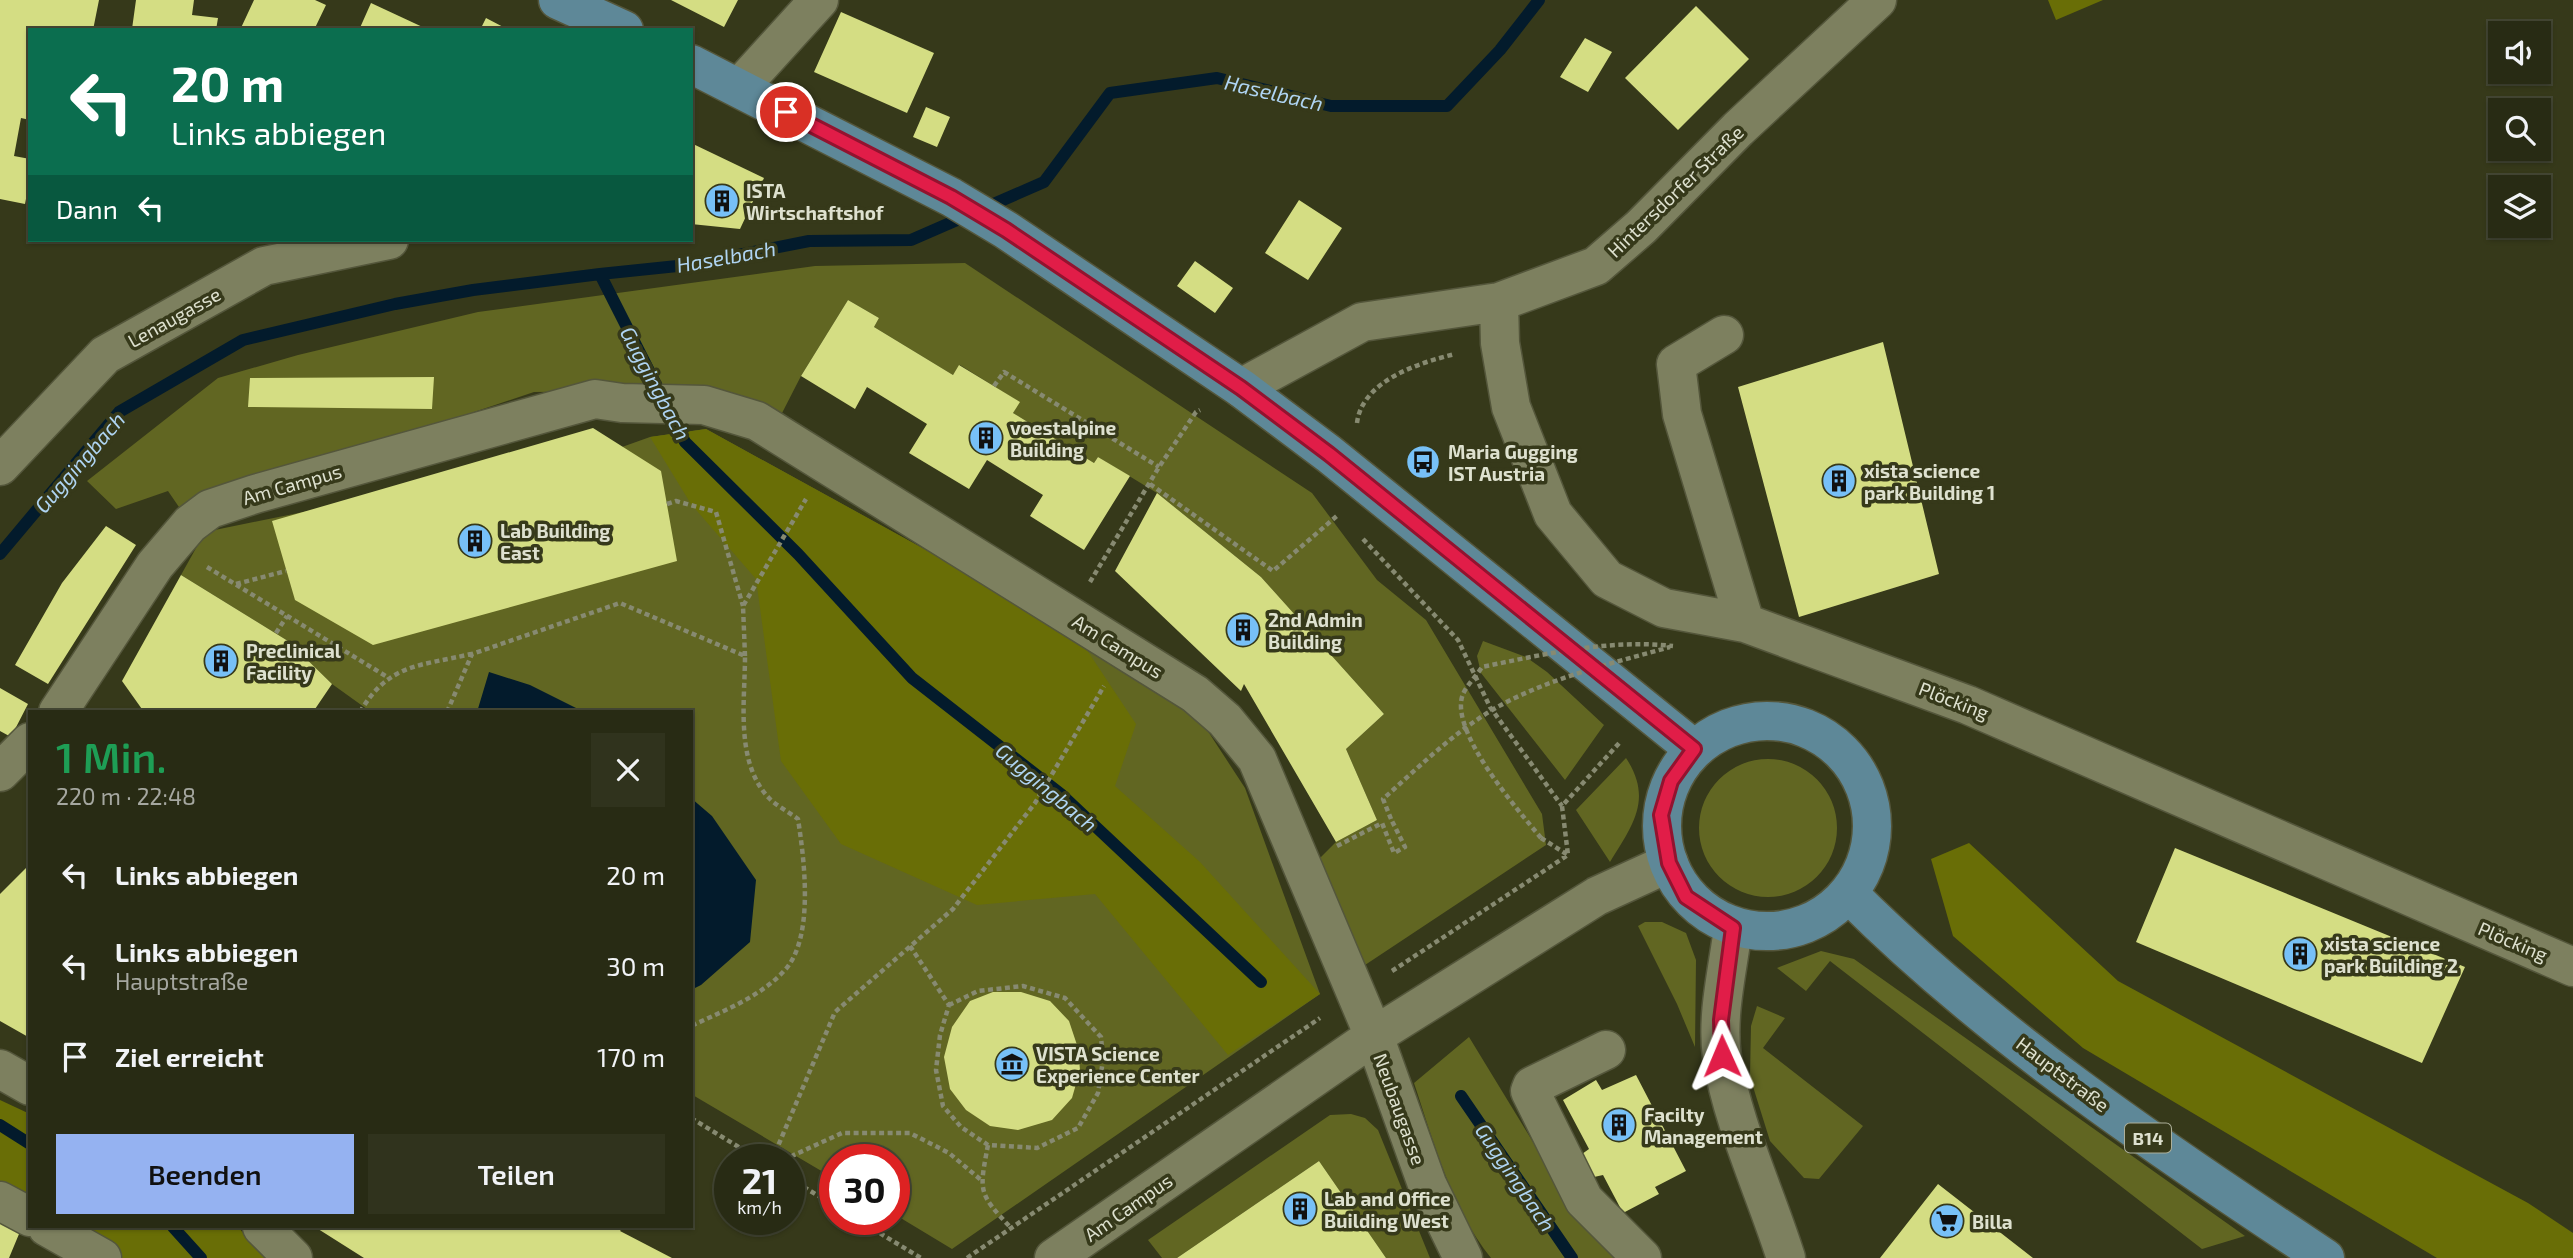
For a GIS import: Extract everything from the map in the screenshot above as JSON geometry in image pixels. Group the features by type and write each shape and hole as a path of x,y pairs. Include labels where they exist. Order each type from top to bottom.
{"main road":[{"path":"576,10 619,28"},
{"path":"693,65 951,197 1006,230 1241,388 1355,475 1694,749"},
{"path":"1779,720 1815,732 1849,758 1869,796 1873,833 1850,895 1812,922 1761,931 1733,928 1686,897 1669,863 1661,815 1671,781 1694,749 1729,727 1779,720"},
{"name":"Hauptstraße","path":"1850,895 1977,1008 2040,1058 2187,1167 2325,1258"}],"street":[{"path":"739,88 819,0"},
{"name":"Hintersdorfer Straße","path":"1241,388 1362,322 1499,302 1596,266 1641,227 1738,129 1877,0"},
{"name":"Lenaugasse","path":"0,466 105,355 264,266 379,242"},
{"name":"Plöcking","path":"1499,302 1500,343 1511,407 1553,513 1607,579 1664,608 1745,624 1968,705 2573,967"},
{"path":"1724,335 1676,363 1682,414 1745,624"},
{"name":"Am Campus","path":"59,710 155,565 190,524 209,509 595,399 622,403 704,405 757,421 1195,694 1225,720 1257,759 1374,1036"},
{"path":"0,772 28,744"},
{"name":"Am Campus","path":"1054,1258 1374,1036 1597,896 1669,863"},
{"path":"1733,928 1721,1020 1722,1056 1740,1123 1786,1258"},
{"name":"Neubaugasse","path":"1374,1036 1427,1184 1463,1258"},
{"path":"1606,1050 1532,1086 1530,1091 1584,1200 1642,1258"},
{"path":"0,1069 28,1085"},
{"path":"0,1201 28,1216"},
{"path":"49,1228 102,1258"},
{"path":"263,1228 293,1258"}],"path":[{"path":"1357,426 1359,411 1369,395 1392,377 1450,355 1500,343"},
{"path":"994,386 1004,372 1159,467"},
{"path":"1070,616 1195,412 1241,388"},
{"path":"1345,520 1328,503 1355,475"},
{"path":"1150,484 1273,571 1339,514"},
{"path":"667,504 676,501 716,512 743,606 746,740 750,770 768,798 798,819 806,869 800,940 786,970 746,1000 693,1025"},
{"path":"743,606 789,527"},
{"path":"1360,536 1458,640 1490,707 1562,806"},
{"path":"171,545 389,678"},
{"path":"235,584 286,571"},
{"path":"361,710 373,690 399,670 472,654 620,603 745,656"},
{"path":"276,633 286,616"},
{"path":"1382,823 1394,853 1405,847 1382,799 1456,735 1467,727 1479,720 1502,705 1583,671 1673,646 1644,643 1578,649 1482,667 1463,694 1461,712 1465,722 1469,732 1477,753 1541,838 1568,855"},
{"path":"779,1144 835,1012 953,909 1035,803 1124,649"},
{"path":"448,710 472,654"},
{"path":"911,946 949,1005"},
{"path":"1023,986 1065,998 1101,1037 1103,1060 1098,1093 1078,1128 1037,1148 988,1145 961,1127 943,1105 936,1070 940,1035 949,1005 978,992 1023,986"},
{"path":"693,1119 734,1144"},
{"path":"805,1150 842,1133 910,1133 949,1153 981,1180"},
{"path":"988,1145 981,1180 987,1202 1011,1228"},
{"path":"883,1235 921,1258"}],"green space":[{"path":"965,263 1312,493 1377,580 1426,620 1542,814 1546,845 1359,969 1319,859 1336,842 1377,820 1346,749 1384,714 1261,577 1157,493 1098,457 1094,463 1013,413 1019,402 960,365 953,375 874,327 879,318 848,300 801,376 781,415 713,390 534,392 181,510 168,491 116,509 87,481 218,378 298,355 478,312 815,266"},
{"path":"706,429 1075,632 1198,716 1245,788 1320,994 952,1249 910,1224 910,1144 819,1144 819,1170 805,1161 805,1144 776,1144 693,1095 693,710 368,710 332,684 288,641 181,575 205,532 622,447 650,437"},
{"path":"1483,641 1526,657 1547,672 1604,725 1565,780 1481,673 1477,656"},
{"path":"1626,758 1634,773 1639,799 1632,824 1610,862 1576,810"},
{"path":"1768,759 1794,764 1817,779 1832,802 1837,828 1832,854 1817,877 1794,892 1768,897 1742,892 1719,877 1704,854 1699,828 1704,802 1719,779 1742,764"},
{"path":"1645,922 1662,922 1686,933 1696,960 1695,1047 1638,926"},
{"path":"1821,951 1854,959 2245,1236 2202,1249 1830,961 1806,991 1777,968"},
{"path":"1757,1006 1785,1018 1763,1048 1863,1126 1819,1179 1804,1178 1770,1141 1750,1077 1751,1026"},
{"path":"1469,1037 1572,1206 1618,1258 1491,1258 1477,1239 1445,1174 1414,1083"},
{"path":"1351,1114 1365,1118 1378,1130 1430,1258 1386,1258 1319,1161 1177,1258 1162,1258 1148,1240 1330,1115"}],"shaded area":[{"path":"2048,0 2103,0 2056,20"},
{"path":"706,429 1075,632 1136,724 1115,786 1200,862 1320,994 1228,1055 1095,894 977,905 841,844 781,761 756,579 691,504 650,437"},
{"path":"1969,843 2118,981 2528,1203 2573,1233 2573,1258 2437,1258 2083,1048 1953,936 1931,859"},
{"path":"0,1100 28,1113 28,1205 0,1188"},
{"path":"67,1228 239,1228 265,1258 119,1258"}],"water":[{"path":"489,672 530,685 580,710 478,710"},
{"path":"693,800 712,816 756,880 750,942 693,989"}],"building":[{"path":"0,0 99,0 93,28 28,28 28,120 21,118 14,156 28,159 28,188 25,204 0,199"},
{"path":"136,0 194,0 192,15 218,18 216,28 132,28"},
{"path":"254,0 315,0 326,5 315,28 241,28"},
{"path":"671,0 738,0 724,27"},
{"path":"371,3 425,28 360,28"},
{"path":"1696,6 1749,59 1678,130 1625,78"},
{"path":"841,12 934,53 907,113 814,72"},
{"path":"486,18 505,28 481,28"},
{"path":"1585,38 1612,52 1588,92 1560,77"},
{"path":"926,107 950,117 937,147 913,137"},
{"name":"ISTA Wirtschaftshof","path":"693,144 764,178 740,229 693,224"},
{"path":"1299,200 1342,228 1308,280 1265,253"},
{"path":"1195,261 1233,288 1215,313 1177,286"},
{"name":"voestalpine Building","path":"848,300 879,318 874,327 953,375 959,365 1020,402 1013,413 1094,463 1098,457 1130,476 1084,550 1030,516 1043,495 987,460 969,489 909,453 927,424 867,387 855,409 801,376"},
{"name":"xista science park Building 1","path":"1883,342 1939,574 1799,617 1738,387"},
{"path":"434,377 432,409 248,407 250,378"},
{"name":"Lab Building East","path":"593,428 661,471 677,561 373,645 295,600 272,521"},
{"name":"2nd Admin Building","path":"1157,493 1261,577 1384,714 1346,749 1377,820 1336,842 1244,684 1241,691 1115,571"},
{"path":"106,526 136,545 48,684 15,665 62,583"},
{"name":"Preclinical Facility","path":"181,575 288,641 332,684 314,710 143,710 122,681"},
{"path":"0,688 28,704 11,737 0,731"},
{"name":"xista science park Building 2","path":"2175,848 2465,967 2422,1063 2136,942"},
{"path":"28,866 28,1037 0,1021 0,894"},
{"name":"VISTA Science Experience Center","path":"993,992 1021,992 1050,1001 1069,1021 1078,1048 1080,1070 1072,1098 1052,1120 1018,1130 990,1126 966,1110 950,1089 944,1057 952,1027 970,1001"},
{"name":"Facilty Management","path":"1636,1075 1686,1171 1655,1187 1659,1194 1623,1213 1603,1175 1594,1177 1582,1154 1589,1149 1563,1100 1596,1080 1602,1090"},
{"name":"Lab and Office Building West","path":"1319,1161 1386,1258 1177,1258"},
{"name":"Billa","path":"1938,1184 2033,1258 1880,1258"},
{"path":"0,1212 24,1222 9,1258 0,1258"},
{"path":"317,1228 622,1228 620,1231 672,1258 364,1258"}],"waterway":[{"name":"Haselbach","path":"600,274 687,265 809,241 911,240 1044,182 1110,93 1217,78 1331,106 1447,106 1500,50 1539,0"},
{"name":"Guggingbach","path":"0,554 119,412 243,340 395,304 473,290 600,274 685,442 798,554 912,678 1062,795 1261,982"},
{"name":"Guggingbach","path":"1461,1096 1572,1258"},
{"path":"0,1125 28,1143"},
{"path":"174,1228 201,1258"}],"place":[{"name":"ISTA Wirtschaftshof","path":"722,201"},
{"name":"voestalpine Building","path":"986,438"},
{"name":"Maria Gugging IST Austria","path":"1423,462"},
{"name":"xista science park Building 1","path":"1839,481"},
{"name":"Lab Building East","path":"475,541"},
{"name":"2nd Admin Building","path":"1243,630"},
{"name":"Preclinical Facility","path":"221,661"},
{"name":"xista science park Building 2","path":"2300,954"},
{"name":"VISTA Science Experience Center","path":"1012,1064"},
{"name":"Facilty Management","path":"1619,1125"},
{"name":"Lab and Office Building West","path":"1300,1209"},
{"name":"Billa","path":"1947,1221"}],"route":[{"path":"786,112 951,197 1006,230 1241,388 1329,454 1694,749 1671,781 1661,815 1669,863 1686,897 1733,928 1721,1020 1722,1056"}]}
